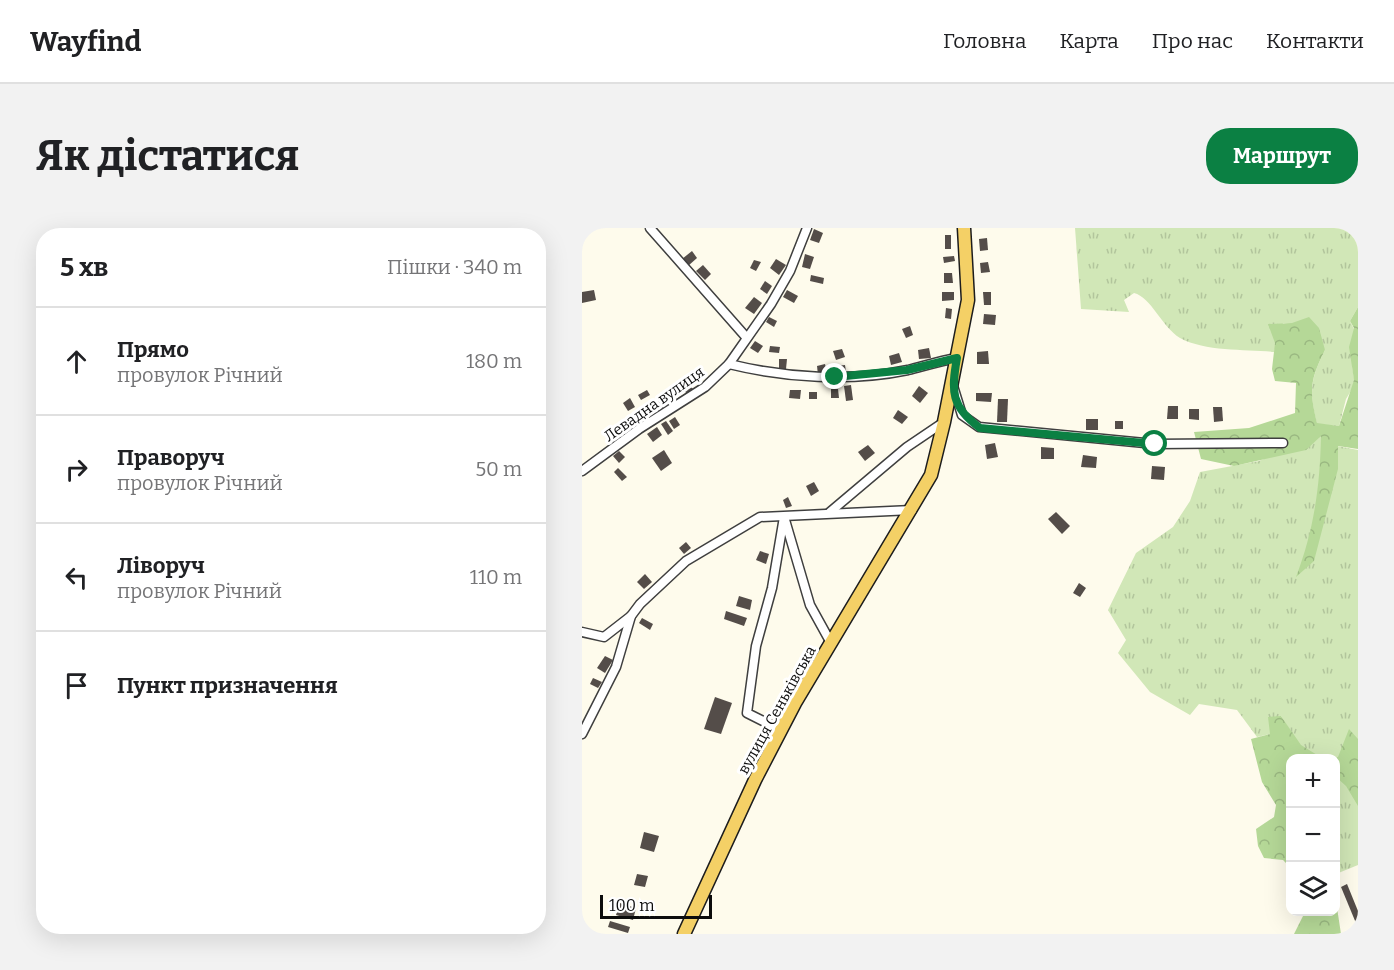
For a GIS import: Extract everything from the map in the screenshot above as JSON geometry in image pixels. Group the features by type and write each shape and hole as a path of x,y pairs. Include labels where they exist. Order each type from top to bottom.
{"main road":[{"name":"вулиця Сенькiвська","path":"684,934 781,730 931,475 945,422 968,300 964,228"}],"street":[{"name":"Левадна вулиця","path":"582,471 639,429 705,387 729,364 771,304 790,271 807,228"},
{"path":"656,230 746,337"},
{"path":"729,364 786,375 835,377 907,370 957,358"},
{"path":"952,384 962,415 980,428 1155,444 1283,443"},
{"path":"830,512 906,447 945,422"},
{"path":"582,734 616,667 631,616 639,604 686,561 760,518 830,512 912,510"},
{"path":"784,517 810,605 831,643"},
{"path":"781,730 747,713 753,664 772,588 784,517"},
{"path":"582,632 604,637 631,616"}],"green space":[{"path":"1075,228 1358,228 1358,307 1350,321 1355,331 1352,366 1355,384 1346,399 1339,426 1317,424 1312,386 1325,350 1292,324 1283,323 1274,352 1226,349 1202,346 1180,338 1146,300 1134,293 1124,300 1129,312 1081,309"},
{"path":"1358,307 1358,449 1338,446 1338,469 1314,561 1296,577 1315,508 1321,436 1306,450 1234,466 1201,459 1194,432 1249,428 1295,413 1296,383 1275,381 1272,369 1275,343 1268,324 1292,323 1309,317 1319,328 1325,350 1316,369 1312,385 1317,423 1339,426 1354,380 1349,347 1354,328 1350,321"},
{"path":"1322,435 1337,446 1358,450 1358,865 1340,872 1340,754 1305,754 1281,716 1270,734 1257,737 1237,710 1199,704 1190,715 1150,692 1118,653 1126,640 1108,610 1136,553 1173,527 1190,501 1200,472 1259,461"},
{"path":"1281,716 1301,745 1316,754 1286,754 1286,863 1283,860 1264,858 1258,846 1256,829 1274,817 1276,805 1262,782 1251,739 1270,734 1268,717"},
{"path":"1349,729 1358,739 1358,806 1340,781 1339,754"},
{"path":"1303,916 1338,916 1341,934 1294,934"}],"building":[{"path":"814,229 823,233 819,243 810,240"},
{"path":"945,235 951,235 951,249 945,249"},
{"path":"987,238 988,250 980,251 979,239"},
{"path":"692,251 697,258 688,266 682,259"},
{"path":"805,254 814,257 810,269 802,267"},
{"path":"954,256 955,261 944,263 943,257"},
{"path":"776,259 786,265 779,275 770,268"},
{"path":"754,260 761,262 756,271 750,268"},
{"path":"988,262 990,272 981,273 980,263"},
{"path":"703,265 711,274 705,280 696,271"},
{"path":"944,273 952,273 953,283 944,283"},
{"path":"811,275 824,278 823,284 810,281"},
{"path":"765,281 772,286 767,294 760,289"},
{"path":"594,290 596,300 582,303 582,292"},
{"path":"787,290 798,296 794,303 783,297"},
{"path":"942,292 954,292 954,300 942,301"},
{"path":"983,292 991,292 991,305 984,305"},
{"path":"754,297 762,303 754,314 745,308"},
{"path":"946,308 952,309 951,319 945,318"},
{"path":"984,314 996,315 995,325 983,324"},
{"path":"769,317 777,321 774,327 766,322"},
{"path":"910,326 913,335 906,338 902,329"},
{"path":"755,341 763,346 758,353 750,348"},
{"path":"770,346 780,347 779,353 769,352"},
{"path":"929,348 931,358 919,359 918,350"},
{"path":"842,349 845,357 836,360 833,351"},
{"path":"988,351 989,364 977,364 977,352"},
{"path":"899,353 902,362 891,365 889,356"},
{"path":"779,359 787,359 786,369 779,369"},
{"path":"825,364 827,373 818,375 817,366"},
{"path":"845,365 846,372 838,373 837,366"},
{"path":"687,382 693,389 687,394 681,387"},
{"path":"851,385 853,400 846,401 844,386"},
{"path":"919,386 928,393 920,403 912,396"},
{"path":"831,389 838,389 839,398 831,398"},
{"path":"647,390 650,395 641,400 638,395"},
{"path":"790,390 801,390 800,399 789,398"},
{"path":"809,392 817,392 817,399 809,399"},
{"path":"976,393 992,393 991,402 976,401"},
{"path":"630,398 635,407 628,411 623,403"},
{"path":"663,398 668,405 661,409 657,403"},
{"path":"998,399 1008,399 1007,422 997,422"},
{"path":"1168,406 1178,406 1178,419 1167,419"},
{"path":"1213,407 1222,407 1223,421 1214,422"},
{"path":"1189,409 1199,409 1199,420 1189,419"},
{"path":"898,410 908,417 902,424 893,418"},
{"path":"675,417 680,425 674,429 669,421"},
{"path":"1086,419 1098,419 1098,430 1086,430"},
{"path":"666,421 673,431 668,435 661,424"},
{"path":"1115,421 1123,421 1123,429 1115,429"},
{"path":"628,422 631,428 624,432 620,427"},
{"path":"657,427 662,435 653,442 647,434"},
{"path":"995,443 998,457 987,459 985,445"},
{"path":"868,445 875,453 865,461 858,452"},
{"path":"1041,447 1054,448 1054,459 1041,459"},
{"path":"664,450 672,463 661,471 652,458"},
{"path":"619,451 625,457 619,463 613,456"},
{"path":"1083,455 1097,457 1096,468 1081,467"},
{"path":"1152,466 1165,467 1164,480 1151,479"},
{"path":"618,468 627,477 622,481 614,472"},
{"path":"814,482 819,491 811,496 806,486"},
{"path":"788,497 792,506 786,508 783,500"},
{"path":"1056,512 1070,526 1062,534 1048,519"},
{"path":"686,542 691,548 684,554 679,548"},
{"path":"760,551 769,554 766,564 756,560"},
{"path":"645,574 652,582 644,589 637,582"},
{"path":"1079,583 1086,588 1080,597 1073,593"},
{"path":"739,596 752,600 750,610 736,606"},
{"path":"726,611 747,618 744,626 724,619"},
{"path":"642,618 653,624 650,630 639,623"},
{"path":"605,656 613,660 605,673 597,668"},
{"path":"593,678 602,682 598,688 590,684"},
{"path":"715,697 732,703 721,734 704,729"},
{"path":"644,832 659,836 654,852 640,848"},
{"path":"637,874 648,876 645,887 634,885"},
{"path":"1347,884 1358,911 1358,928 1341,887"},
{"path":"620,903 636,908 633,920 616,915"},
{"path":"610,921 630,927 628,933 608,927"}],"route":[{"path":"835,377 907,370 957,358 952,384 960,411 980,428 1155,444"}]}
